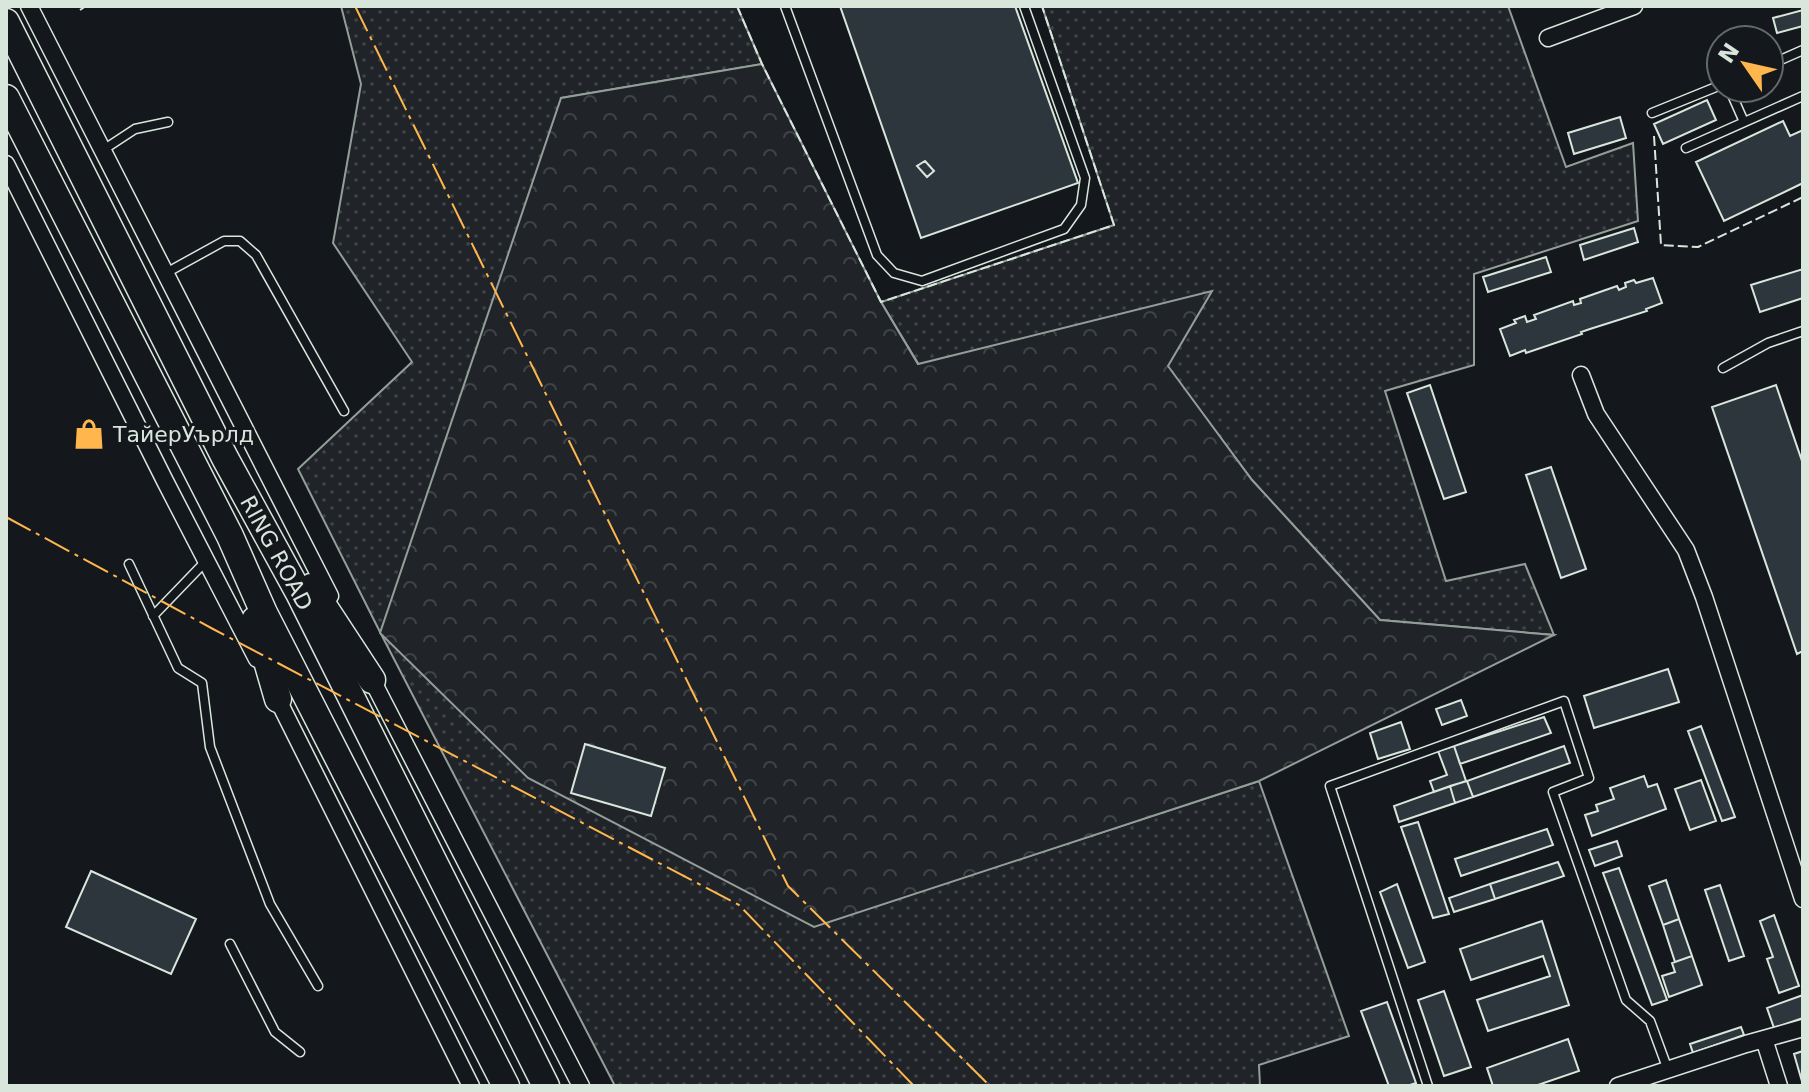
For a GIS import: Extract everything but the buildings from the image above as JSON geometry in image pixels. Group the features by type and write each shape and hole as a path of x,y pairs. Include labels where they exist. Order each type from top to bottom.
{"highway":[{"name":"RING ROAD","path":"6,22 225,458 299,593 546,1086"},
{"name":"RING ROAD","path":"6,98 506,1086"},
{"path":"225,458 372,680"},
{"path":"230,536 278,699"}],"street":[{"path":"29,6 581,1086"},
{"path":"1548,38 1634,6"},
{"path":"6,164 471,1086"},
{"path":"1581,375 1596,414 1686,550 1799,872 1803,899"},
{"path":"1618,1086 1803,1028"},
{"path":"1764,1039 1779,1086"}],"lane":[{"path":"785,6 877,255 894,273 922,281 1064,229 1081,205 1085,178 1024,6"},
{"path":"1652,113 1705,91"},
{"path":"1686,148 1803,96"},
{"path":"1736,104 1744,122"},
{"path":"102,150 135,129 168,122"},
{"path":"165,273 224,241 240,241 256,255 344,411"},
{"path":"1723,368 1768,343 1803,331"},
{"path":"153,616 206,560"},
{"path":"129,564 178,668 202,683 210,747 270,904 318,986"},
{"path":"1428,1086 1330,786 1564,701 1589,778 1553,792 1626,1000 1650,1021 1668,1070"},
{"path":"230,944 275,1032 300,1052"}],"green space":[{"path":"341,6 737,6 762,64 561,98 814,926 1259,781 1349,1036 1259,1065 1260,1086 615,1086 298,469 412,362 333,243 361,84"},
{"path":"1042,6 1508,6 1566,167 1633,143 1638,221 1474,274 1474,365 1385,391 1446,581 1525,564 1554,635 1380,620 1252,480 1167,366 1211,292 919,365 881,302 1114,225"},
{"path":"762,64 881,302 918,364 1212,291 1168,366 1252,480 1380,620 1554,635 1259,781 814,927 528,778 380,633 561,98"}],"fence":[{"path":"80,10 86,6"},
{"path":"737,6 762,64 881,302 1114,225 1042,6"},
{"path":"1654,136 1661,245 1698,247 1803,197"}],"power":[{"path":"355,6 788,886 990,1086"},
{"path":"6,517 739,905 914,1086"}],"place":[{"name":"ТайерУърлд","path":"89,434"}]}
